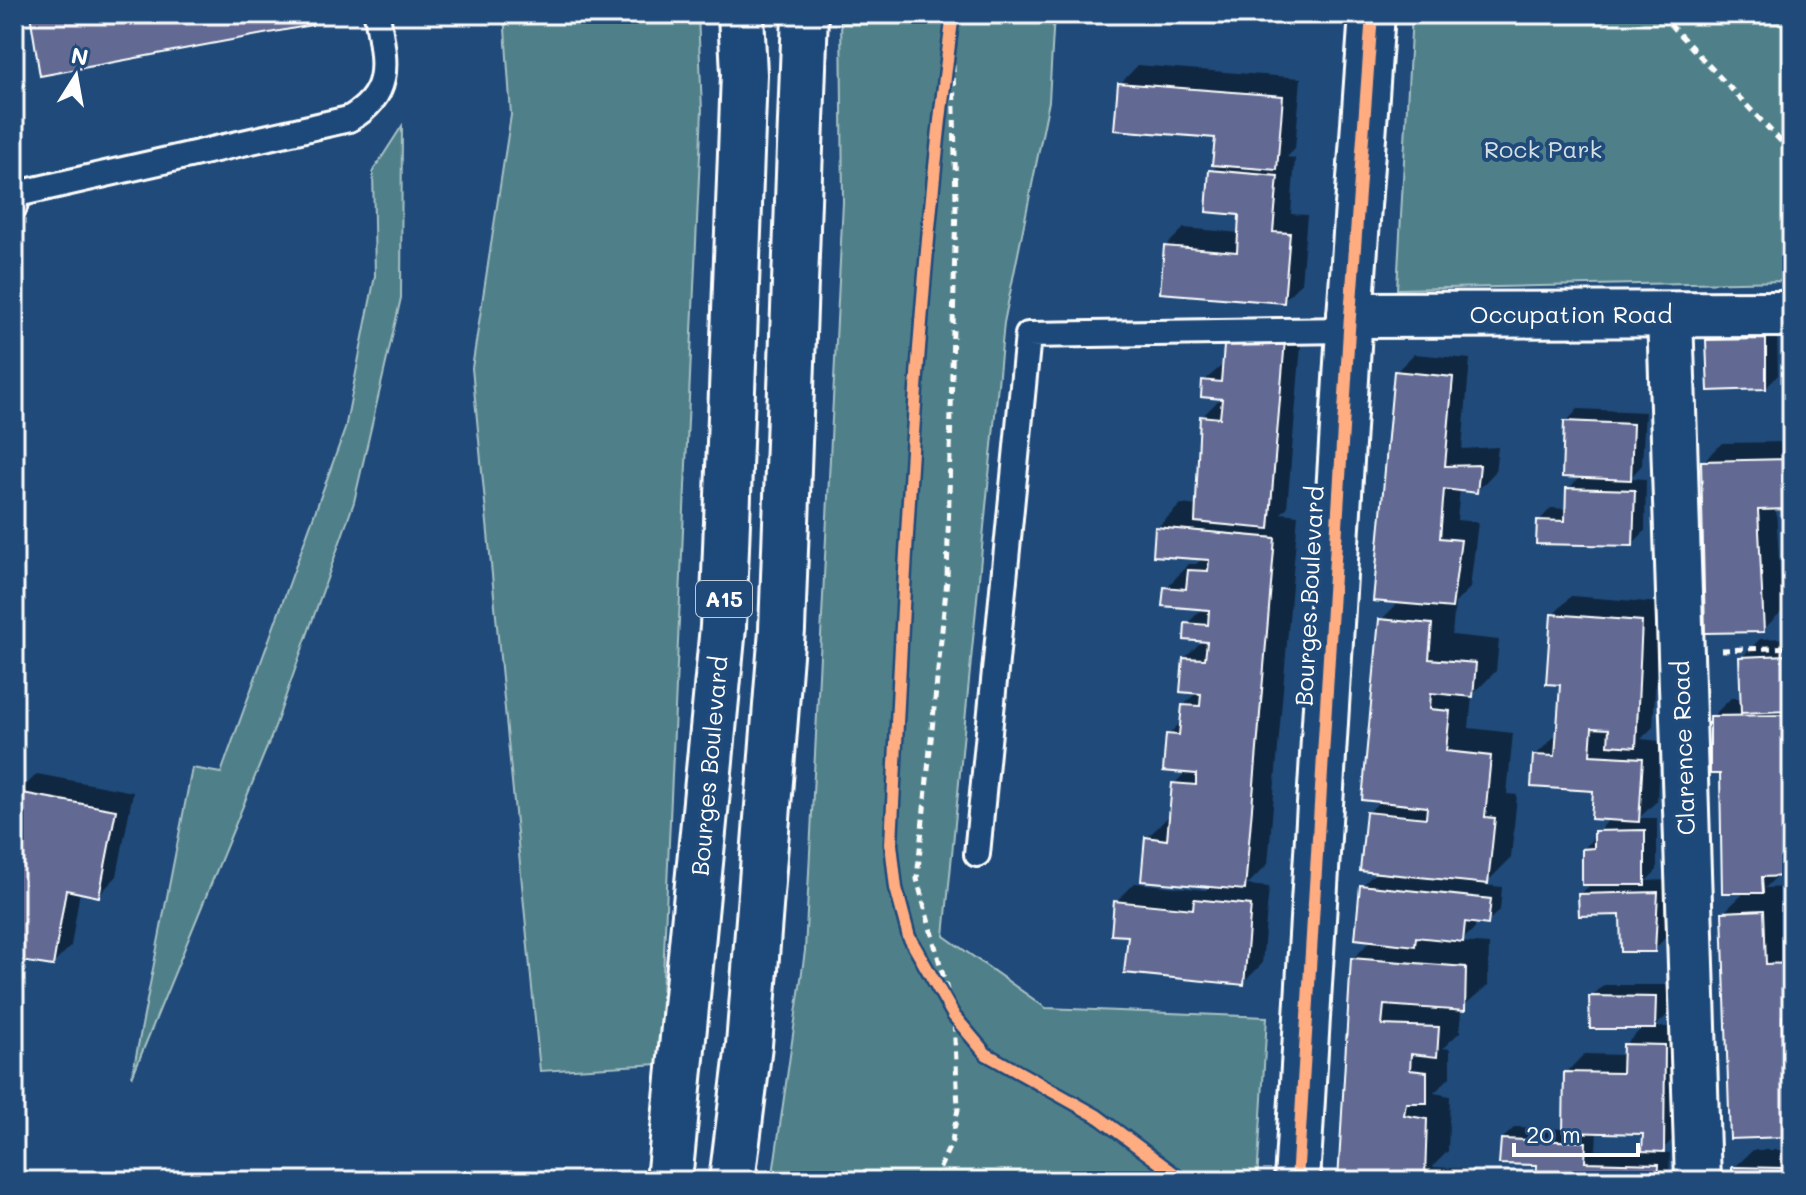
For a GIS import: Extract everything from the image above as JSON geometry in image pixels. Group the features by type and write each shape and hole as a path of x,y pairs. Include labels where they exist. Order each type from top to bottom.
{"street":[{"name":"Bourges Boulevard","path":"669,1181 687,1023 723,627 744,74 741,14"},
{"name":"A15","path":"732,1181 749,1045 782,630 805,14"},
{"name":"Bourges Boulevard","path":"1297,1181 1349,322 1372,14"},
{"name":"Occupation Road","path":"1349,322 1449,315 1792,314"},
{"name":"Clarence Road","path":"1670,315 1698,1181"}],"lane":[{"path":"14,207 17,194 349,119 368,108 379,88 385,65 377,14"},
{"path":"977,854 1028,335 1349,322"}],"path":[{"path":"1660,14 1792,153"},
{"path":"940,111 953,17"},
{"path":"934,1181 952,1141 958,1109 954,1016 917,879 947,580 956,202 953,17"},
{"path":"1681,652 1792,647"},
{"path":"926,964 954,1016 970,1035"}],"green space":[{"path":"504,14 698,14 702,110 659,1064 540,1071 472,368 511,115"},
{"path":"841,14 1054,14 1049,101 1004,323 944,936 1046,1008 1267,1017 1257,1181 772,1181 805,951 843,202"},
{"name":"Rock Park","path":"1412,14 1792,14 1792,281 1397,289"},
{"path":"402,126 401,298 354,502 272,735 132,1077 192,768 221,773 345,429 375,276 373,171"}],"building":[{"path":"30,14 310,14 312,25 40,76"},
{"path":"1118,83 1283,96 1277,170 1212,165 1215,138 1114,130"},
{"path":"1209,170 1278,176 1273,232 1290,233 1284,303 1160,293 1164,246 1237,252 1239,215 1206,212"},
{"path":"1225,334 1285,340 1269,529 1195,522 1200,416 1220,418 1222,399 1201,397 1202,380 1221,382"},
{"path":"1766,339 1766,389 1708,391 1706,340"},
{"path":"1394,371 1453,377 1445,466 1480,465 1477,493 1444,489 1440,538 1461,540 1452,608 1373,601"},
{"path":"1564,421 1633,424 1631,480 1562,477"},
{"path":"1792,459 1792,509 1758,510 1764,632 1705,633 1701,461"},
{"path":"1566,488 1635,490 1633,546 1536,544 1537,520 1565,521"},
{"path":"1155,527 1275,538 1245,890 1141,881 1145,837 1167,840 1172,783 1196,785 1196,774 1163,771 1166,734 1179,735 1182,705 1200,706 1201,694 1180,692 1183,658 1205,659 1207,642 1184,640 1185,623 1208,625 1209,610 1162,606 1164,587 1186,589 1188,570 1208,571 1209,560 1153,556"},
{"path":"1551,614 1642,621 1636,747 1608,745 1609,729 1592,728 1590,755 1643,758 1639,822 1591,819 1593,791 1531,787 1533,755 1555,756 1560,685 1546,684"},
{"path":"1379,619 1432,624 1429,659 1476,663 1473,697 1431,693 1430,709 1450,711 1446,751 1491,756 1485,817 1495,818 1488,884 1360,871 1366,812 1426,818 1427,807 1362,800"},
{"path":"1792,655 1792,711 1741,713 1739,657"},
{"path":"1792,715 1792,876 1762,877 1763,893 1722,893 1720,774 1710,774 1710,716"},
{"path":"17,792 116,810 99,897 66,890 53,966 14,960"},
{"path":"1645,830 1645,885 1582,885 1582,849 1594,848 1594,831"},
{"path":"1360,885 1491,899 1488,925 1465,922 1463,942 1416,937 1415,946 1355,939"},
{"path":"1658,892 1655,952 1621,952 1620,915 1579,916 1578,894"},
{"path":"1194,899 1251,905 1244,985 1124,973 1128,936 1111,935 1114,901 1193,909"},
{"path":"1764,910 1766,964 1792,963 1792,1016 1782,1016 1782,1037 1792,1037 1792,1072 1788,1072 1789,1083 1792,1083 1792,1124 1786,1124 1786,1137 1730,1139 1722,912"},
{"path":"1351,958 1466,967 1465,1011 1384,1005 1382,1025 1439,1027 1437,1057 1411,1054 1410,1070 1427,1072 1427,1103 1406,1103 1404,1115 1427,1119 1425,1177 1405,1175 1404,1181 1338,1181"},
{"path":"1589,996 1656,997 1655,1029 1590,1029"},
{"path":"1623,1044 1665,1045 1664,1152 1642,1151 1643,1134 1563,1132 1564,1072 1622,1073"},
{"path":"1501,1139 1586,1142 1585,1162 1659,1164 1658,1181 1536,1181 1537,1165 1499,1164"},
{"path":"1732,1167 1784,1168 1784,1178 1792,1178 1792,1181 1732,1181"}],"cycle path":[{"path":"953,14 940,117 913,428 891,844 896,888 909,937 954,1016 986,1054 1097,1116 1184,1181"},
{"path":"1297,1181 1349,330 1372,14"}]}
